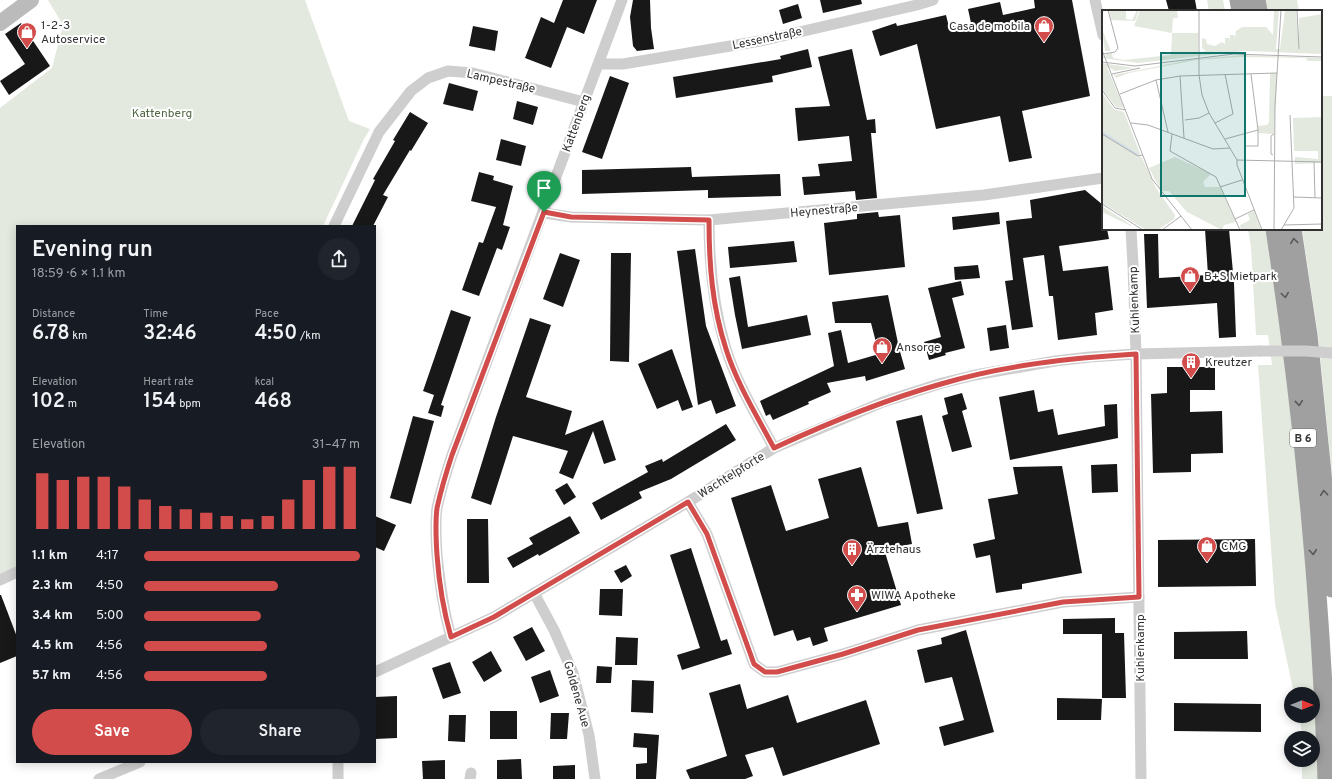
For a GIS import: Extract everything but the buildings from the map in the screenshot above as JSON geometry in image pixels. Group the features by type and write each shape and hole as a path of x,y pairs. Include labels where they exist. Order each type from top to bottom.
{"highway":[{"path":"1239,0 1241,10"},
{"path":"1256,0 1258,10"},
{"name":"B 6","path":"1275,230 1294,364 1309,505 1323,680 1327,779"},
{"name":"B 6","path":"1292,230 1308,335 1332,588"}],"main road":[{"path":"0,23 31,0"}],"street":[{"name":"Kattenberg","path":"451,637 444,614 439,582 436,536 437,510 442,484 622,0"},
{"name":"Lessenstraße","path":"599,64 623,64 760,41 917,6 933,0"},
{"path":"1095,0 1102,31"},
{"name":"Lampestraße","path":"334,225 379,132 411,91 428,78 448,71 473,73 584,102"},
{"name":"Heynestraße","path":"544,212 571,217 709,220 984,195 1102,178"},
{"path":"709,220 709,252 713,297 726,349 745,393 774,448"},
{"name":"Kuhlenkamp","path":"1131,230 1134,265 1136,354 1141,779"},
{"name":"Wachtelpforte","path":"376,672 494,617 688,502 774,448 883,402 942,383 975,375 1055,361 1090,357 1136,354 1260,351 1306,351 1332,353"},
{"path":"688,502 707,534 754,664 765,672 777,672 843,654 918,630 1063,602 1139,597"},
{"path":"0,580 16,572"},
{"name":"Goldene Aue","path":"534,593 554,630 573,673 589,735 595,779"},
{"path":"98,779 138,763"},
{"path":"338,763 338,779"}],"green space":[{"name":"Kattenberg","path":"48,0 305,0 349,121 370,129 323,225 16,225 16,570 0,577 0,108 52,68 63,25"},
{"path":"1207,0 1223,0 1225,10 1209,10"},
{"path":"1265,0 1297,0 1299,10 1267,10"},
{"path":"1322,96 1332,96 1332,475 1318,335 1302,230 1322,230"},
{"path":"1248,230 1266,230 1272,258 1304,526 1314,687 1293,687 1275,604 1258,365 1272,365 1268,335 1256,335 1251,247"},
{"path":"1300,723 1316,723 1317,731 1302,731"},
{"path":"1302,767 1319,767 1320,779 1302,779"}],"place":[{"name":"Casa de mobila","path":"1044,43"},
{"name":"1-2-3 Autoservice","path":"27,49"},
{"name":"B+S Mietpark","path":"1190,293"},
{"name":"Ansorge","path":"882,364"},
{"name":"Kreutzer","path":"1191,379"},
{"name":"CMG","path":"1207,563"},
{"name":"Ärztehaus","path":"852,566"},
{"name":"WIWA Apotheke","path":"857,612"}],"route":[{"path":"544,212 571,217 709,220 709,252 713,297 726,349 745,393 774,448 883,402 942,383 975,375 1055,361 1136,354 1139,597 1063,602 918,630 843,654 777,672 765,672 754,664 707,534 688,502 494,617 451,637 444,614 439,582 436,536 437,510 442,484 544,212"}]}
